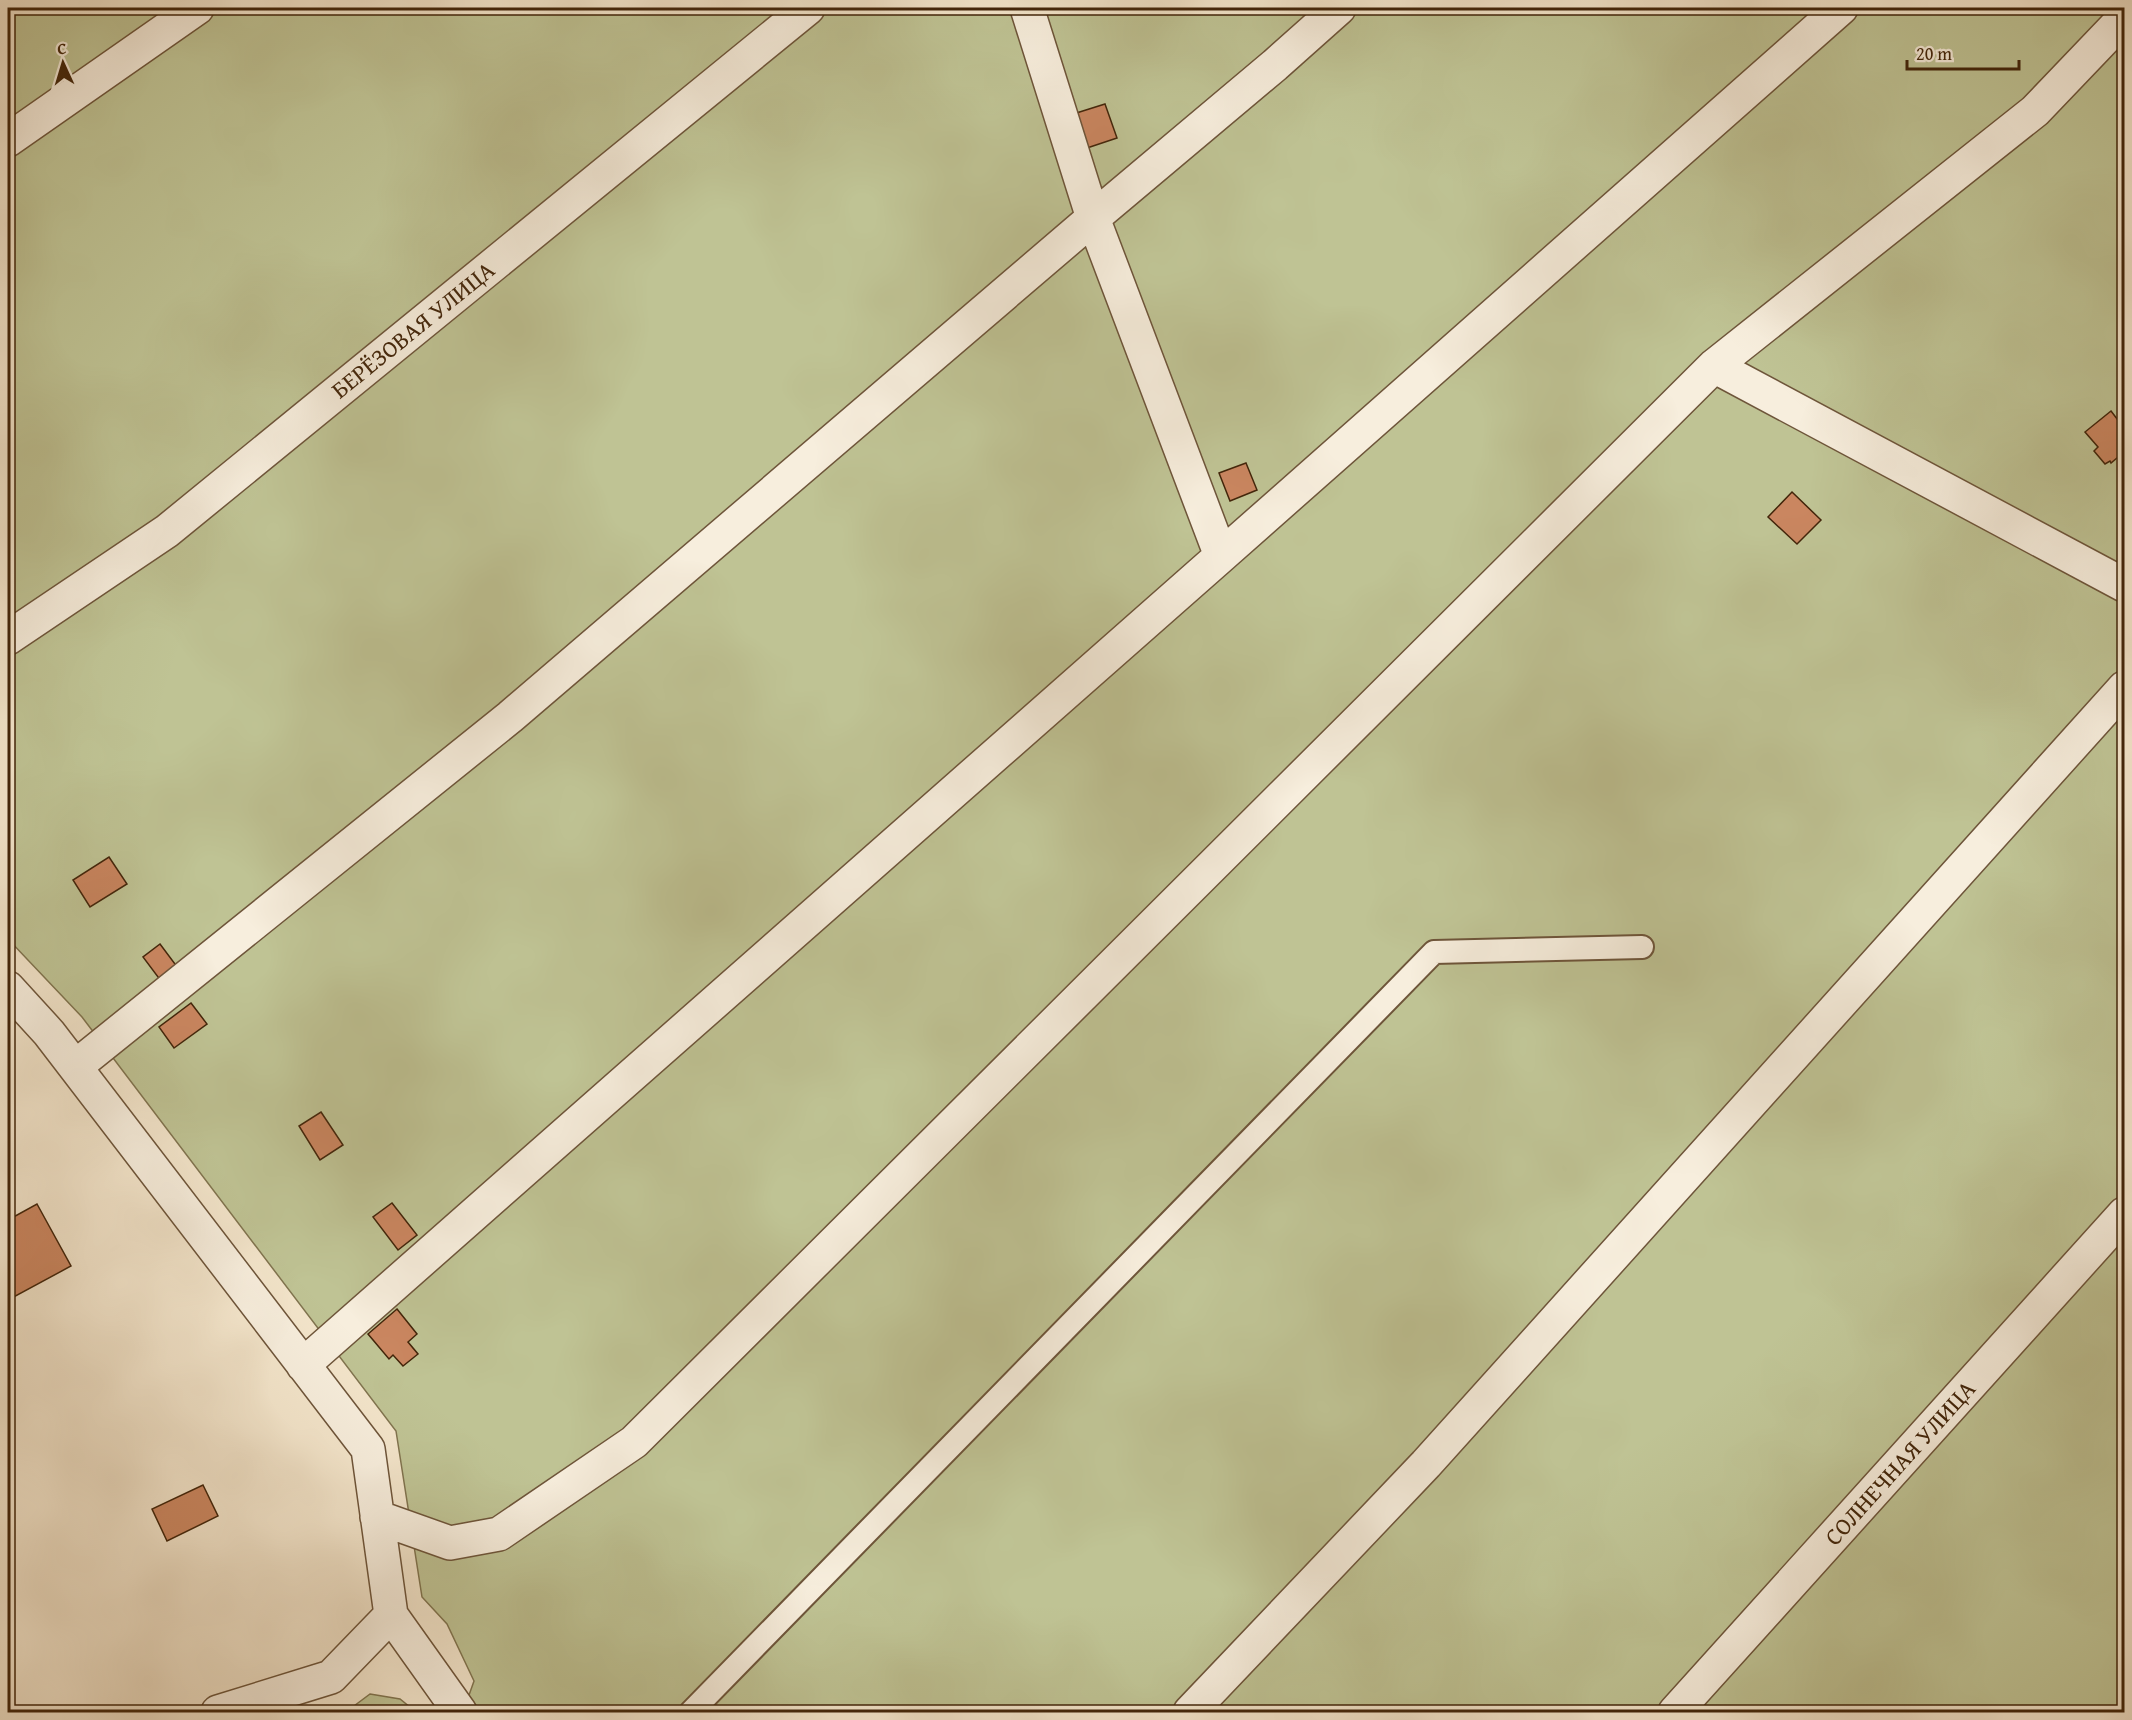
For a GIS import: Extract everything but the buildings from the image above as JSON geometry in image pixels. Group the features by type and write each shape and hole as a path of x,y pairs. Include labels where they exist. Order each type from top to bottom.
{"street":[{"path":"8,140 196,8"},
{"name":"БЕРЁЗОВАЯ УЛИЦА","path":"8,638 167,531 808,8"},
{"path":"1027,8 1093,218 1221,556"},
{"path":"75,1067 510,717 1339,8"},
{"path":"303,1365 1840,8"},
{"path":"377,1517 450,1543 499,1534 634,1442 1714,366 2035,111 2124,18"},
{"path":"1714,366 2124,585"},
{"path":"1190,1713 1426,1464 2124,688"},
{"path":"8,988 49,1033 368,1449 391,1615 460,1713"},
{"name":"СОЛНЕЧНАЯ УЛИЦА","path":"1675,1713 2124,1214"},
{"path":"218,1713 331,1677 391,1615"}],"lane":[{"path":"691,1713 1434,952 1642,947"}],"green space":[{"path":"8,8 2124,8 2124,1712 463,1712 474,1681 447,1624 422,1597 396,1431 82,1017 8,939"},
{"path":"370,1694 400,1699 416,1712 346,1712"}]}
